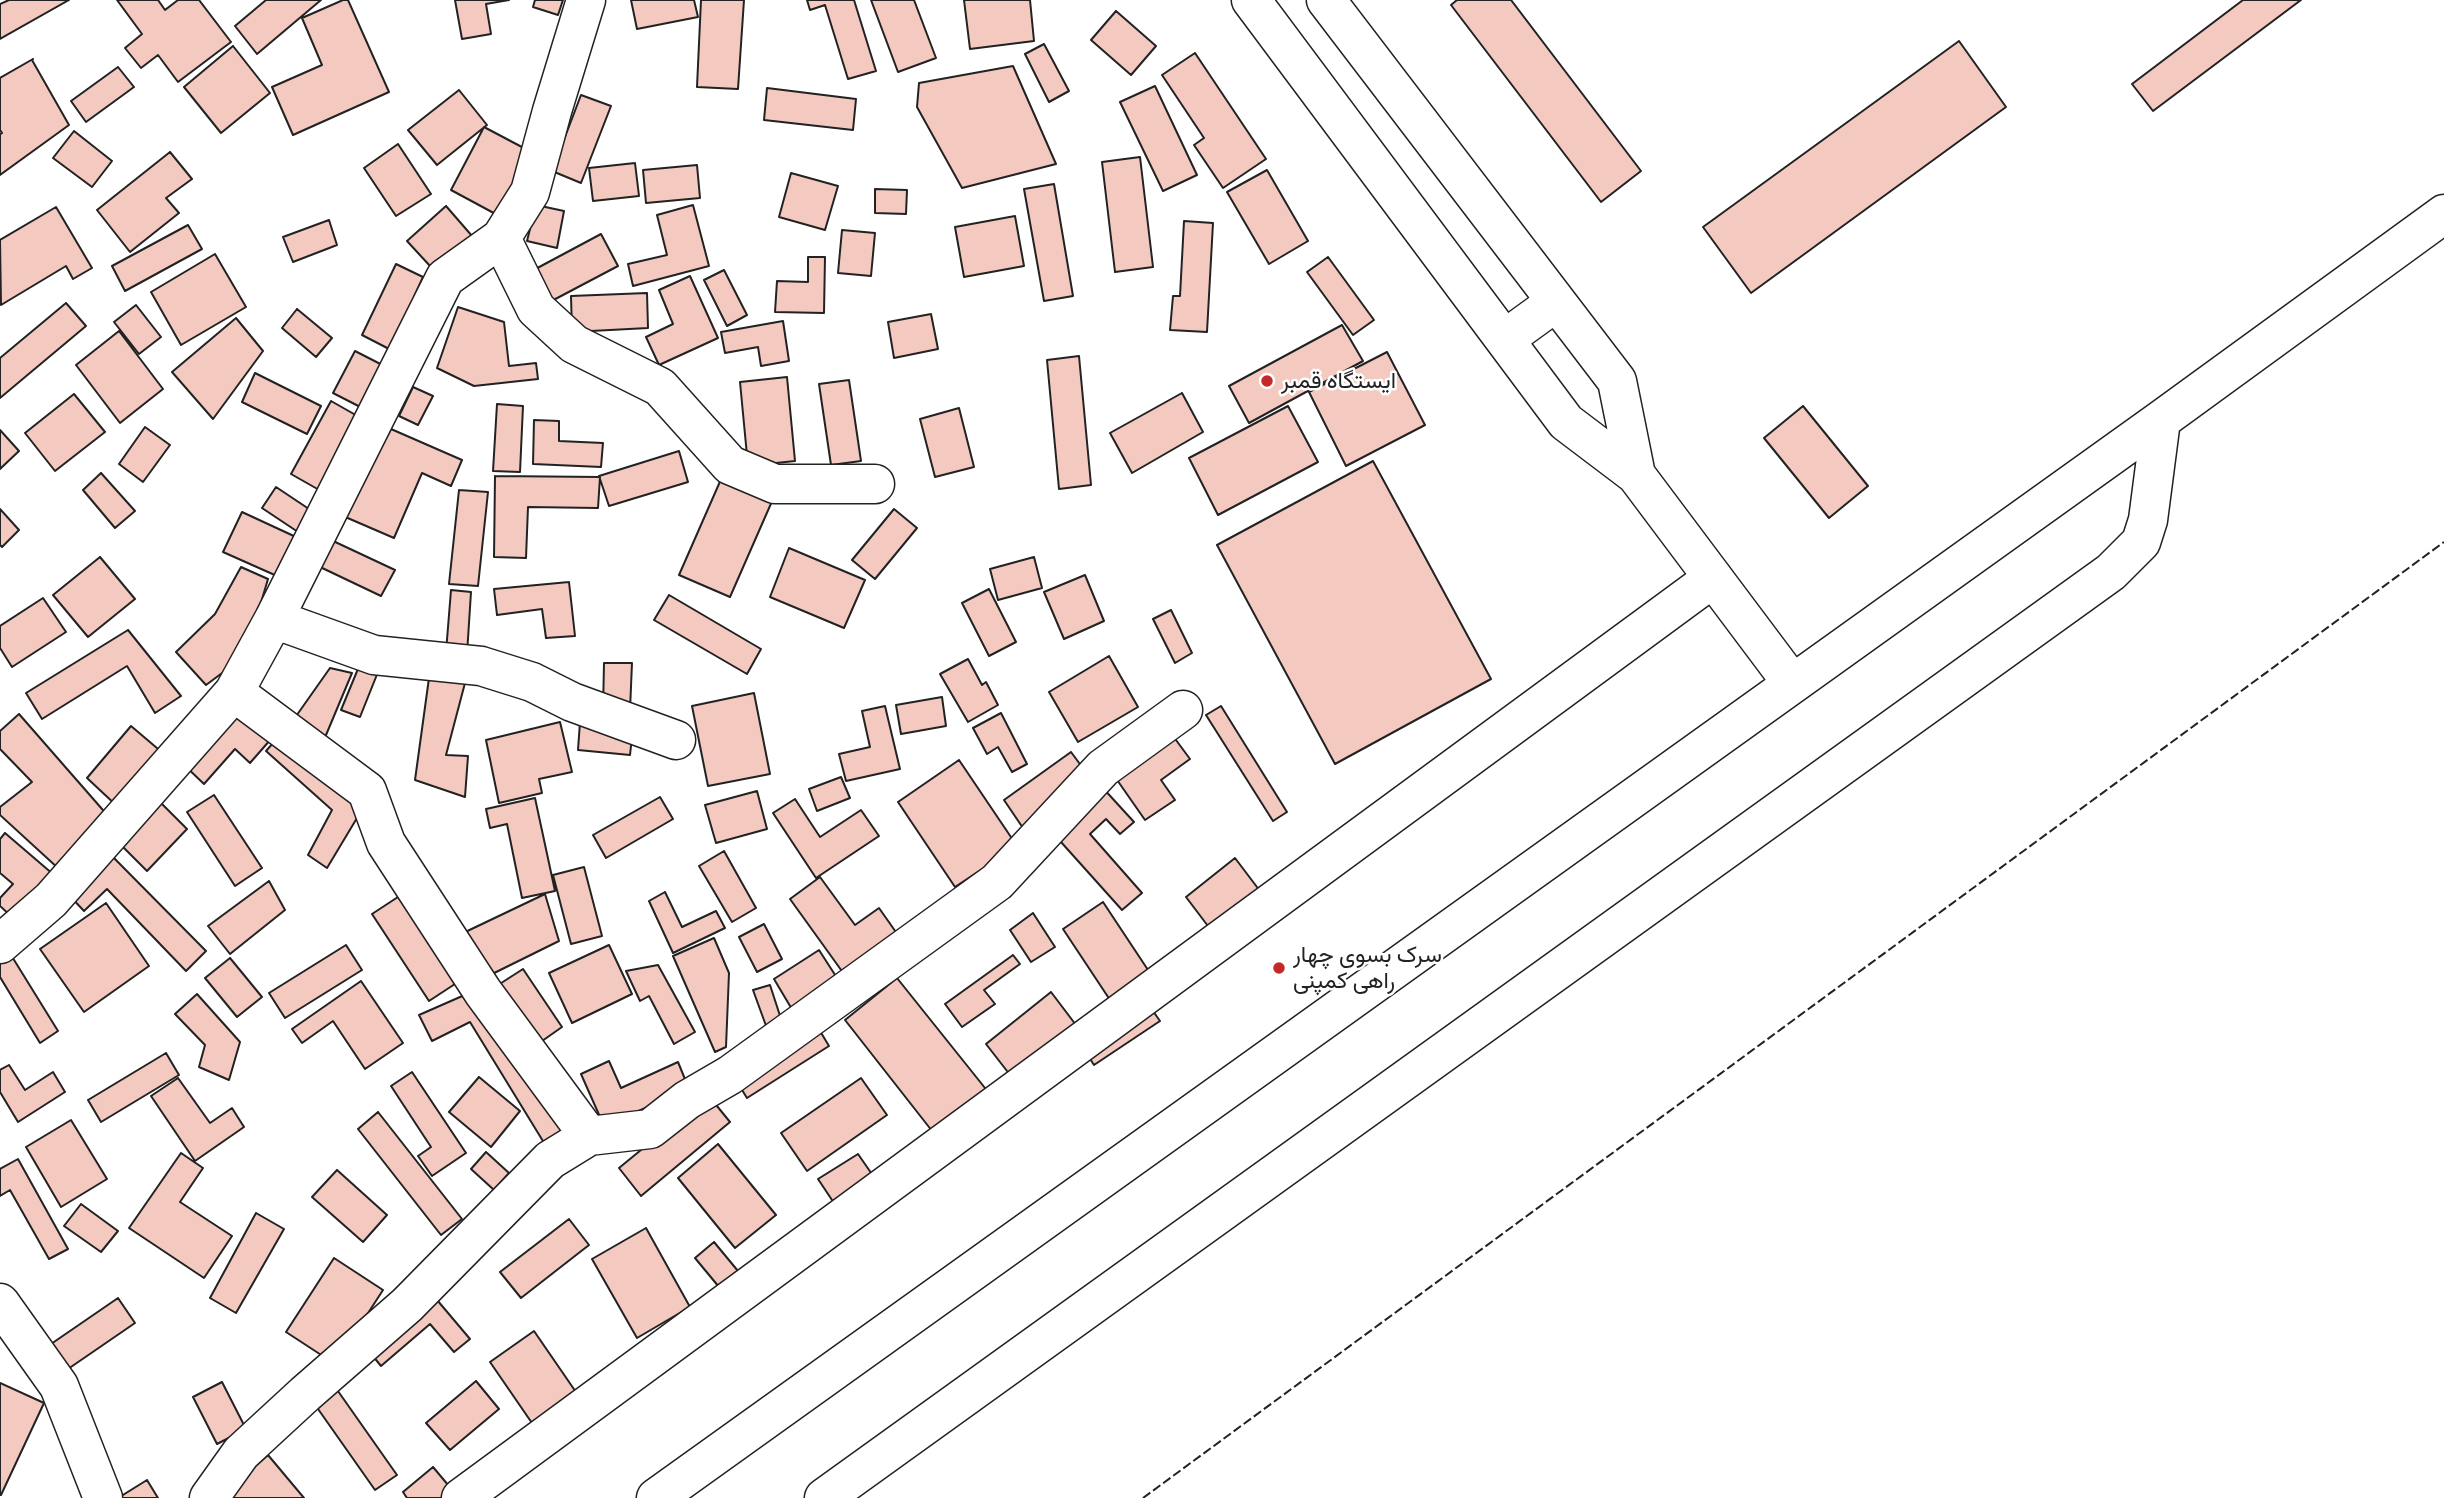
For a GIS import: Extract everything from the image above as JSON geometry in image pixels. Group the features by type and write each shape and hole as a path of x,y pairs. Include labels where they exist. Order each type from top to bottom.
{"street":[{"path":"0,944 51,900 234,692 274,619 445,278 501,238 530,192 586,0"},
{"path":"1251,0 1566,422 1636,475 1792,683"},
{"path":"1326,0 1617,381 1636,475"},
{"path":"656,1498 2161,420 2444,214"},
{"path":"501,238 536,309 574,344 660,387 730,465 775,484 875,484"},
{"path":"1505,339 1556,302"},
{"path":"824,1498 2110,572 2141,542 2148,520 2161,420"},
{"path":"461,1498 1713,578"},
{"path":"274,619 374,655 481,666 532,681 572,702 676,740"},
{"path":"234,692 367,790 386,843 483,992 589,1136"},
{"path":"209,1498 241,1453 408,1305 550,1160 589,1136 650,1129 687,1100 752,1059 997,882 1102,768 1183,710"},
{"path":"0,1303 59,1386 103,1498"}],"building":[{"path":"9,0 69,0 0,39 0,4"},
{"path":"117,0 158,0 165,10 178,0 199,0 231,42 178,82 158,55 141,68 125,48 142,34"},
{"path":"266,0 321,0 257,54 235,26"},
{"path":"348,0 389,92 293,135 272,87 322,65 302,18"},
{"path":"455,0 509,0 486,4 491,34 462,39"},
{"path":"535,0 563,0 558,15 533,7"},
{"path":"631,0 694,0 698,17 637,29"},
{"path":"701,0 744,0 738,89 697,87"},
{"path":"807,0 854,0 876,71 848,79 825,5 810,10"},
{"path":"871,0 914,0 936,58 898,72"},
{"path":"964,0 1030,0 1034,41 970,49"},
{"path":"1457,0 1511,0 1641,171 1601,202 1451,5"},
{"path":"2243,0 2301,0 2153,111 2132,84"},
{"path":"1116,11 1156,46 1131,75 1091,40"},
{"path":"1959,41 2006,107 1751,293 1703,227"},
{"path":"1044,44 1069,91 1049,102 1025,54"},
{"path":"233,46 270,93 221,133 184,87"},
{"path":"1195,53 1266,159 1223,188 1194,145 1204,138 1162,75"},
{"path":"33,59 69,125 0,175 0,78"},
{"path":"1013,66 1056,164 962,188 917,107 919,83"},
{"path":"118,67 134,87 86,122 71,101"},
{"path":"1155,86 1197,175 1163,191 1120,102"},
{"path":"767,88 856,99 853,130 764,120"},
{"path":"459,90 487,125 437,165 408,130"},
{"path":"581,95 611,106 581,183 552,171"},
{"path":"484,127 537,155 503,218 451,190"},
{"path":"74,131 112,161 92,187 53,158"},
{"path":"398,144 431,194 396,216 364,168"},
{"path":"170,152 192,179 166,198 179,213 130,252 97,210"},
{"path":"1140,157 1153,267 1115,272 1102,162"},
{"path":"635,163 639,196 593,201 589,168"},
{"path":"697,165 700,198 646,203 643,170"},
{"path":"1267,170 1308,241 1269,264 1227,192"},
{"path":"791,173 838,186 825,230 779,217"},
{"path":"1054,184 1073,296 1044,301 1024,189"},
{"path":"875,189 907,190 906,214 875,213"},
{"path":"536,205 564,211 557,248 527,241"},
{"path":"693,205 709,266 633,286 628,264 667,255 657,215"},
{"path":"446,206 479,244 442,279 407,241"},
{"path":"56,207 92,268 73,279 66,266 1,305 0,240"},
{"path":"1015,216 1024,266 964,277 955,227"},
{"path":"329,220 337,245 293,262 283,237"},
{"path":"1184,221 1213,223 1207,332 1170,330 1173,296 1180,296"},
{"path":"188,225 202,249 125,291 112,266"},
{"path":"842,230 875,233 871,276 838,273"},
{"path":"601,234 618,266 544,305 528,273"},
{"path":"215,254 246,307 181,345 151,292"},
{"path":"808,257 825,257 824,313 775,312 777,281 808,282"},
{"path":"1328,257 1374,320 1353,335 1307,272"},
{"path":"396,264 423,277 414,297 418,299 393,351 362,335"},
{"path":"724,270 747,315 727,326 704,280"},
{"path":"690,276 718,338 659,365 646,337 673,324 659,290"},
{"path":"647,293 648,328 572,332 571,296"},
{"path":"66,303 86,326 0,398 0,358"},
{"path":"136,305 161,337 139,354 114,322"},
{"path":"458,307 504,322 509,366 536,363 538,379 474,386 437,368"},
{"path":"297,309 332,338 316,357 282,328"},
{"path":"931,314 938,349 894,358 888,322"},
{"path":"236,318 263,351 213,419 172,372"},
{"path":"783,321 789,361 761,366 758,347 725,353 721,332"},
{"path":"1342,325 1363,361 1249,423 1229,386"},
{"path":"119,331 163,389 120,423 76,365"},
{"path":"355,351 396,372 374,414 333,393"},
{"path":"1387,352 1425,425 1346,466 1309,392"},
{"path":"1079,356 1091,485 1059,489 1047,360"},
{"path":"255,373 321,406 307,434 242,402"},
{"path":"787,377 795,461 748,466 740,382"},
{"path":"849,380 861,461 831,465 819,384"},
{"path":"413,387 433,396 418,425 399,416"},
{"path":"1182,393 1203,432 1132,473 1110,433"},
{"path":"74,394 105,432 55,471 25,433"},
{"path":"331,401 368,422 328,495 291,474"},
{"path":"497,404 523,406 520,472 493,471"},
{"path":"1288,406 1318,462 1218,515 1189,458"},
{"path":"1803,406 1868,486 1829,518 1764,438"},
{"path":"959,408 974,467 935,477 920,419"},
{"path":"534,420 559,421 559,441 603,443 601,467 533,464"},
{"path":"145,427 170,445 143,482 119,464"},
{"path":"391,429 462,460 451,486 422,473 394,538 343,516"},
{"path":"0,430 19,451 0,469"},
{"path":"679,451 688,482 609,506 599,476"},
{"path":"1373,461 1491,679 1335,764 1217,545"},
{"path":"101,473 135,511 115,528 83,490"},
{"path":"495,476 600,477 598,508 528,507 526,558 494,557"},
{"path":"722,477 773,499 730,597 679,575"},
{"path":"276,487 312,511 298,532 262,508"},
{"path":"459,490 488,492 478,586 449,584"},
{"path":"0,509 19,530 2,547 0,545"},
{"path":"894,509 917,528 875,579 852,560"},
{"path":"242,512 296,537 277,576 223,552"},
{"path":"331,540 395,570 381,596 318,566"},
{"path":"789,548 865,580 844,628 770,597"},
{"path":"100,557 135,599 88,637 53,595"},
{"path":"1034,557 1042,588 998,600 990,569"},
{"path":"241,567 268,579 245,656 206,685 176,652 215,614"},
{"path":"1085,575 1104,621 1064,639 1044,592"},
{"path":"569,582 575,636 546,638 542,609 497,615 494,589"},
{"path":"989,589 1016,642 989,656 962,603"},
{"path":"451,590 471,592 467,654 446,652"},
{"path":"669,595 761,649 747,674 654,620"},
{"path":"43,598 66,632 12,667 0,648 0,626"},
{"path":"1171,610 1192,653 1175,663 1153,619"},
{"path":"128,630 181,696 155,713 127,666 42,719 26,693"},
{"path":"1109,656 1138,707 1078,742 1049,692"},
{"path":"968,659 982,685 986,682 998,705 968,722 940,674"},
{"path":"604,663 632,663 630,710 603,710"},
{"path":"360,664 378,672 360,717 341,710"},
{"path":"330,668 352,673 321,747 287,729"},
{"path":"429,678 465,683 446,755 468,756 465,797 415,780"},
{"path":"754,693 770,774 708,786 692,706"},
{"path":"942,697 946,726 901,734 896,705"},
{"path":"233,705 271,739 250,763 235,749 204,784 182,763"},
{"path":"885,706 900,769 846,781 839,754 870,747 862,711"},
{"path":"1221,706 1287,812 1273,821 1206,715"},
{"path":"1001,713 1027,764 1012,772 998,747 987,754 973,728"},
{"path":"19,714 109,817 59,869 0,815 0,807 32,782 0,749 0,731"},
{"path":"560,722 572,772 539,779 542,793 499,803 486,740"},
{"path":"580,722 633,728 630,755 578,750"},
{"path":"131,726 164,754 118,807 87,778"},
{"path":"281,734 363,808 327,868 308,855 332,810 266,751"},
{"path":"1173,736 1190,759 1161,780 1175,800 1145,820 1115,777"},
{"path":"1071,752 1091,779 1023,828 1004,800"},
{"path":"959,760 1017,846 955,887 898,802"},
{"path":"841,777 850,798 817,811 809,789"},
{"path":"1102,787 1134,822 1120,834 1106,819 1090,834 1142,893 1122,910 1052,832"},
{"path":"757,791 767,829 716,843 705,805"},
{"path":"214,795 262,868 235,886 187,812"},
{"path":"660,797 673,819 606,858 593,835"},
{"path":"535,798 555,891 522,898 507,824 490,828 486,809"},
{"path":"795,799 820,837 861,810 879,836 816,878 773,813"},
{"path":"160,802 187,829 147,871 120,844"},
{"path":"5,833 61,881 13,918 0,906 0,898 13,884 0,873 0,839"},
{"path":"724,851 756,908 732,922 699,866"},
{"path":"110,854 206,951 186,971 107,889 84,911 68,894"},
{"path":"1235,858 1263,895 1214,934 1186,897"},
{"path":"584,867 602,936 571,944 553,875"},
{"path":"820,877 855,925 879,908 898,935 844,974 790,899"},
{"path":"269,881 285,910 230,954 208,926"},
{"path":"665,892 682,927 716,911 725,928 673,953 649,901"},
{"path":"545,894 559,941 480,980 459,935"},
{"path":"401,895 458,982 429,1001 372,914"},
{"path":"1103,902 1154,979 1114,1006 1063,929"},
{"path":"106,903 149,966 84,1012 40,949"},
{"path":"1033,913 1055,947 1031,962 1010,930"},
{"path":"764,924 782,959 757,972 739,937"},
{"path":"714,938 729,973 726,1047 715,1052 673,956"},
{"path":"346,945 362,970 285,1018 269,993"},
{"path":"609,945 632,994 572,1023 549,973"},
{"path":"819,950 839,981 793,1011 774,979"},
{"path":"11,955 58,1031 40,1043 0,977 0,962"},
{"path":"1013,955 1020,964 984,990 995,1004 962,1027 945,1004"},
{"path":"230,958 262,997 237,1017 205,978"},
{"path":"658,965 695,1032 674,1044 649,996 640,1001 626,971"},
{"path":"523,969 562,1027 535,1046 495,987"},
{"path":"897,978 989,1093 936,1136 845,1020"},
{"path":"361,981 403,1043 365,1069 333,1021 302,1043 292,1029"},
{"path":"770,985 784,1028 769,1034 753,990"},
{"path":"476,990 571,1124 546,1146 470,1022 432,1041 419,1015"},
{"path":"1051,992 1079,1029 1014,1080 986,1044"},
{"path":"197,994 240,1042 229,1080 199,1067 205,1045 175,1014"},
{"path":"1148,1004 1160,1021 1094,1065 1083,1048"},
{"path":"817,1026 829,1046 747,1098 734,1077"},
{"path":"166,1053 179,1075 101,1122 88,1100"},
{"path":"609,1061 621,1088 678,1062 689,1089 604,1126 581,1074"},
{"path":"9,1065 25,1090 53,1072 65,1092 18,1122 0,1092 0,1070"},
{"path":"412,1072 466,1153 432,1176 418,1156 431,1147 391,1086"},
{"path":"479,1077 520,1111 491,1147 449,1112"},
{"path":"178,1078 210,1123 232,1108 244,1127 195,1161 151,1096"},
{"path":"861,1078 887,1115 807,1171 781,1133"},
{"path":"708,1095 730,1122 641,1196 619,1168"},
{"path":"378,1112 462,1219 441,1235 358,1129"},
{"path":"71,1120 107,1179 61,1207 26,1147"},
{"path":"718,1144 776,1215 735,1248 678,1178"},
{"path":"486,1152 509,1173 494,1190 471,1169"},
{"path":"181,1153 203,1168 180,1202 232,1236 204,1278 129,1228"},
{"path":"858,1154 876,1180 836,1206 818,1179"},
{"path":"18,1159 68,1249 49,1259 10,1190 0,1196 0,1169"},
{"path":"337,1170 387,1215 363,1242 312,1197"},
{"path":"81,1204 118,1231 101,1252 64,1226"},
{"path":"256,1213 284,1229 236,1313 210,1298"},
{"path":"569,1219 589,1245 521,1298 500,1272"},
{"path":"646,1228 690,1307 637,1338 592,1259"},
{"path":"714,1242 738,1271 719,1287 695,1258"},
{"path":"334,1258 383,1290 335,1364 286,1332"},
{"path":"432,1294 470,1339 454,1352 430,1324 381,1366 368,1350"},
{"path":"118,1298 135,1323 68,1369 51,1344"},
{"path":"534,1331 578,1395 534,1426 490,1362"},
{"path":"476,1381 499,1409 450,1450 426,1423"},
{"path":"222,1382 246,1429 217,1444 193,1397"},
{"path":"0,1383 44,1403 1,1495 0,1495"},
{"path":"333,1384 397,1475 375,1490 311,1399"},
{"path":"268,1455 304,1498 222,1496"},
{"path":"433,1467 454,1492 447,1498 407,1498 403,1492"},
{"path":"147,1480 158,1498 118,1498"}],"fence":[{"path":"1143,1498 2444,542"}],"place":[{"name":"ایستگاه قمبر","path":"1267,381"},
{"name":"سرک بسوی چهار راهی کمپنی","path":"1279,968"}]}
